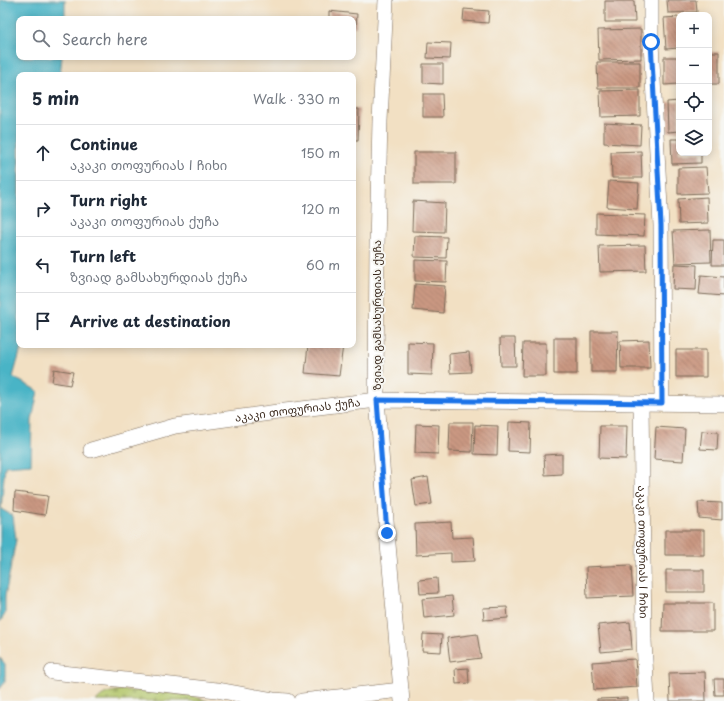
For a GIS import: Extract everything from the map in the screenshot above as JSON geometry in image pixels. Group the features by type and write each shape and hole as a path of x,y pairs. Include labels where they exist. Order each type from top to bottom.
{"street":[{"name":"ზვიად გამსახურდიას ქუჩა","path":"386,0 380,121 377,229 377,400 402,696"},
{"path":"651,0 651,42 661,225 662,403"},
{"name":"აკაკი თოფურიას ქუჩა","path":"91,450 175,426 377,400 724,404"},
{"name":"აკაკი თოფურიას I ჩიხი","path":"641,404 644,640 647,701"},
{"path":"52,672 218,690 273,700 288,701"},
{"path":"302,701 402,696"}],"green space":[{"path":"122,690 190,695 208,701 96,701 104,694"}],"water":[{"path":"0,0 65,0 65,16 16,16 16,60 62,60 60,72 16,72 16,348 21,348 13,377 38,391 32,420 31,464 5,466 1,509 13,516 16,540 5,596 5,614 0,622"},
{"path":"0,658 5,664 5,682 0,689"}],"building":[{"path":"667,0 696,0 697,12 668,13"},
{"path":"605,1 634,1 635,22 605,22"},
{"path":"464,9 489,11 488,23 463,21"},
{"path":"329,11 357,14 356,27 356,16 329,16"},
{"path":"676,17 676,48 666,49 664,18"},
{"path":"641,29 641,59 599,60 598,30"},
{"path":"428,42 451,43 450,59 427,58"},
{"path":"712,52 719,52 719,84 712,84"},
{"path":"664,57 676,57 676,84 664,85"},
{"path":"597,62 640,62 640,88 598,88"},
{"path":"423,64 443,64 443,84 423,83"},
{"path":"640,90 640,116 601,117 600,91"},
{"path":"423,94 442,94 443,117 423,117"},
{"path":"676,101 676,131 668,132 667,102"},
{"path":"356,109 359,109 358,140 356,140"},
{"path":"604,123 641,125 640,145 604,143"},
{"path":"671,139 676,139 676,156 701,156 701,163 672,164"},
{"path":"641,151 642,178 612,178 611,152"},
{"path":"414,152 456,152 456,184 414,184"},
{"path":"706,167 708,193 678,194 678,168"},
{"path":"609,181 639,183 637,209 607,207"},
{"path":"707,197 708,223 679,224 678,199"},
{"path":"413,201 445,203 444,232 412,231"},
{"path":"596,213 645,215 644,236 596,234"},
{"path":"710,230 711,262 675,263 673,231"},
{"path":"415,236 447,237 446,258 414,257"},
{"path":"713,240 724,240 724,265 712,265"},
{"path":"645,245 646,271 600,272 599,246"},
{"path":"415,260 447,261 446,282 415,281"},
{"path":"674,264 697,265 696,290 673,289"},
{"path":"701,275 724,277 724,296 699,294"},
{"path":"415,284 445,286 443,313 413,310"},
{"path":"591,331 618,331 617,372 591,372"},
{"path":"500,338 515,338 516,366 501,366"},
{"path":"554,338 577,338 577,374 554,374"},
{"path":"649,340 650,368 621,368 620,341"},
{"path":"408,342 433,343 432,375 408,374"},
{"path":"523,343 546,343 546,376 522,376"},
{"path":"308,348 343,348 339,376 305,373"},
{"path":"676,350 706,350 706,377 676,377"},
{"path":"469,352 471,372 450,373 449,354"},
{"path":"54,369 73,372 70,385 52,382"},
{"path":"450,422 473,422 472,452 449,451"},
{"path":"509,422 531,423 530,452 508,451"},
{"path":"416,424 439,425 438,454 415,453"},
{"path":"475,425 498,426 497,455 474,454"},
{"path":"600,426 627,426 626,459 599,458"},
{"path":"656,427 685,429 683,461 654,459"},
{"path":"702,431 718,432 717,450 700,449"},
{"path":"562,454 562,474 545,475 544,455"},
{"path":"428,477 432,504 416,506 412,480"},
{"path":"15,492 48,496 45,515 14,510"},
{"path":"698,502 722,503 722,520 699,518"},
{"path":"451,522 452,538 473,537 475,561 451,562 451,553 416,555 415,524"},
{"path":"665,530 704,530 704,555 665,555"},
{"path":"631,565 633,596 587,598 586,567"},
{"path":"666,570 704,570 704,592 666,592"},
{"path":"437,578 438,593 420,594 419,580"},
{"path":"452,596 454,615 424,618 422,599"},
{"path":"663,603 713,603 713,631 662,631"},
{"path":"507,607 508,618 484,620 483,608"},
{"path":"630,622 632,649 601,652 598,625"},
{"path":"423,634 442,635 441,652 422,651"},
{"path":"477,634 481,658 450,662 447,638"},
{"path":"635,659 637,687 594,690 592,662"},
{"path":"468,668 469,683 456,684 455,669"},
{"path":"705,672 706,701 670,701 669,673"},
{"path":"714,679 724,679 724,695 715,695"},
{"path":"627,698 627,701 597,701 597,699"}],"route":[{"path":"387,533 377,400 662,403 661,225 651,42"}]}
